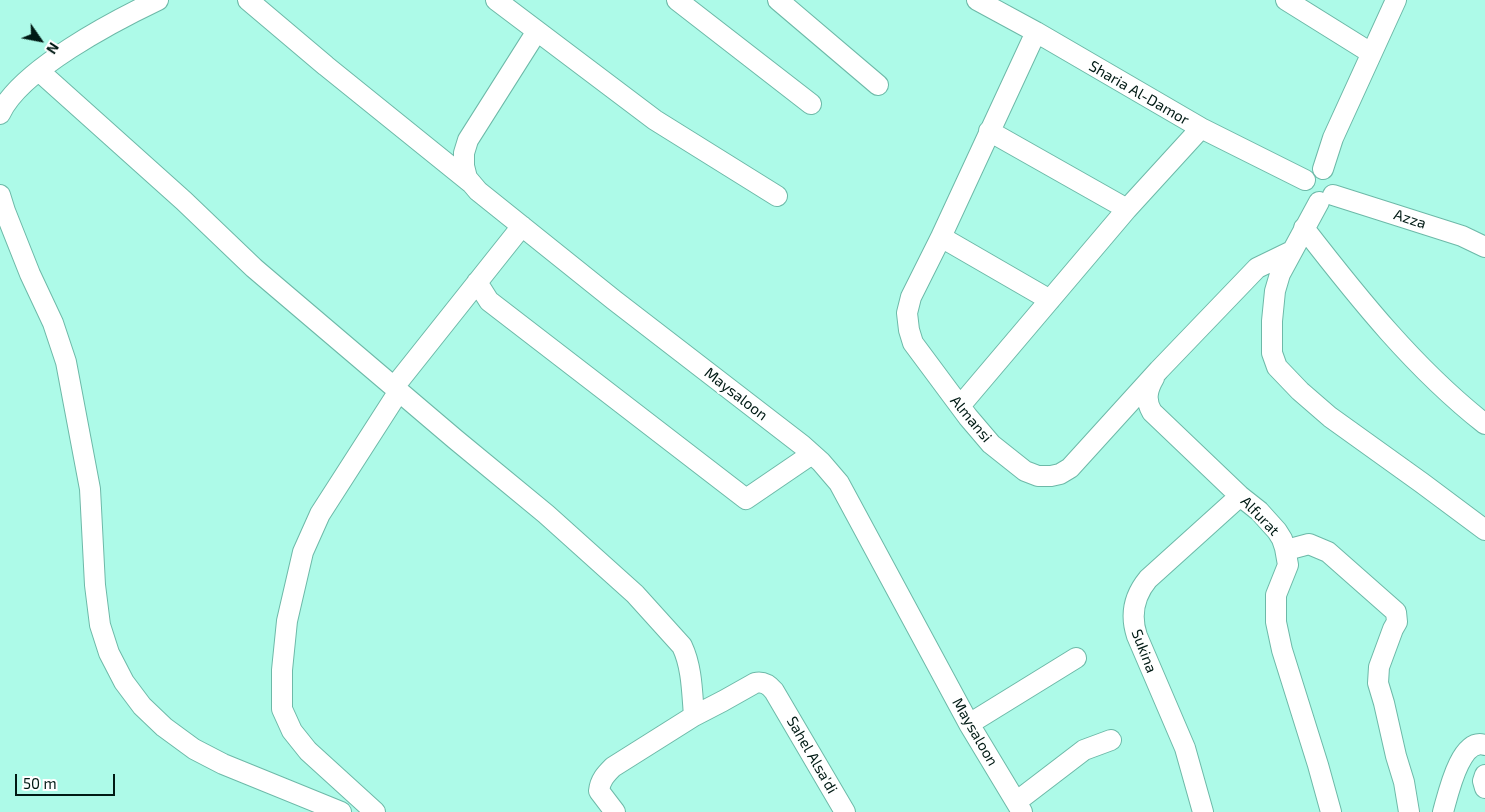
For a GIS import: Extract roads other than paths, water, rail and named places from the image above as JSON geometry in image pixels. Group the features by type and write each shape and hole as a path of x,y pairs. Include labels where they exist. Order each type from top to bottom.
{"street":[{"path":"0,114 13,95 39,70 78,44 158,0"},
{"name":"Maysaloon","path":"248,0 522,226 821,462 839,483 969,724 1019,807"},
{"path":"496,0 655,120 778,196"},
{"path":"678,0 811,104"},
{"path":"778,0 878,85"},
{"name":"Sharia Al-Damor","path":"977,0 1036,32 1200,128 1305,180"},
{"path":"1286,0 1371,53"},
{"path":"1324,169 1333,138 1396,0"},
{"path":"471,183 467,178 464,166 464,153 468,140 537,31"},
{"name":"Almansi","path":"1036,32 941,237 911,297 907,313 908,330 913,342 960,406 991,444 1025,471 1038,476 1060,474 1070,468 1159,370 1257,268 1292,251"},
{"path":"39,70 184,201 254,268 546,514 635,594 682,646 689,665 694,716"},
{"path":"960,406 1127,209 1200,128"},
{"path":"989,131 1127,209"},
{"path":"1326,198 1310,198 1306,194 1304,189 1308,174 1324,169 1329,171 1336,185 1304,228 1280,274 1275,291 1272,321 1272,353 1277,366 1300,391 1330,417 1485,530"},
{"path":"0,195 30,274 53,323 66,362 90,489 100,625 109,653 124,682 142,706 164,727 194,750 223,764 341,812"},
{"name":"Azza","path":"1326,198 1462,236 1485,247"},
{"path":"375,812 308,751 292,731 282,709 282,670 287,621 303,552 320,514 396,389 522,226"},
{"path":"1304,228 1344,279 1403,348 1456,401 1485,424"},
{"path":"941,237 1050,300"},
{"path":"477,282 489,301 746,499 812,454"},
{"name":"Alfurat","path":"1159,370 1148,391 1148,404 1152,412 1240,496 1266,518 1282,539 1286,548 1288,565 1276,595 1276,622 1282,650 1331,812"},
{"name":"Sukina","path":"1203,812 1185,748 1135,630 1133,612 1138,594 1148,579 1240,496"},
{"path":"1286,548 1309,544 1328,552 1396,612 1397,622 1379,667 1378,683 1404,782 1409,812"},
{"path":"969,724 1076,658"},
{"name":"Sahel Alsa'di","path":"615,812 599,791 606,774 613,767 694,716 755,683 761,682 774,691 845,812"},
{"path":"1019,807 1084,750 1111,740"},
{"path":"1443,812 1458,766 1464,755 1474,745 1485,745"},
{"path":"1485,776 1483,781 1485,788"}]}
